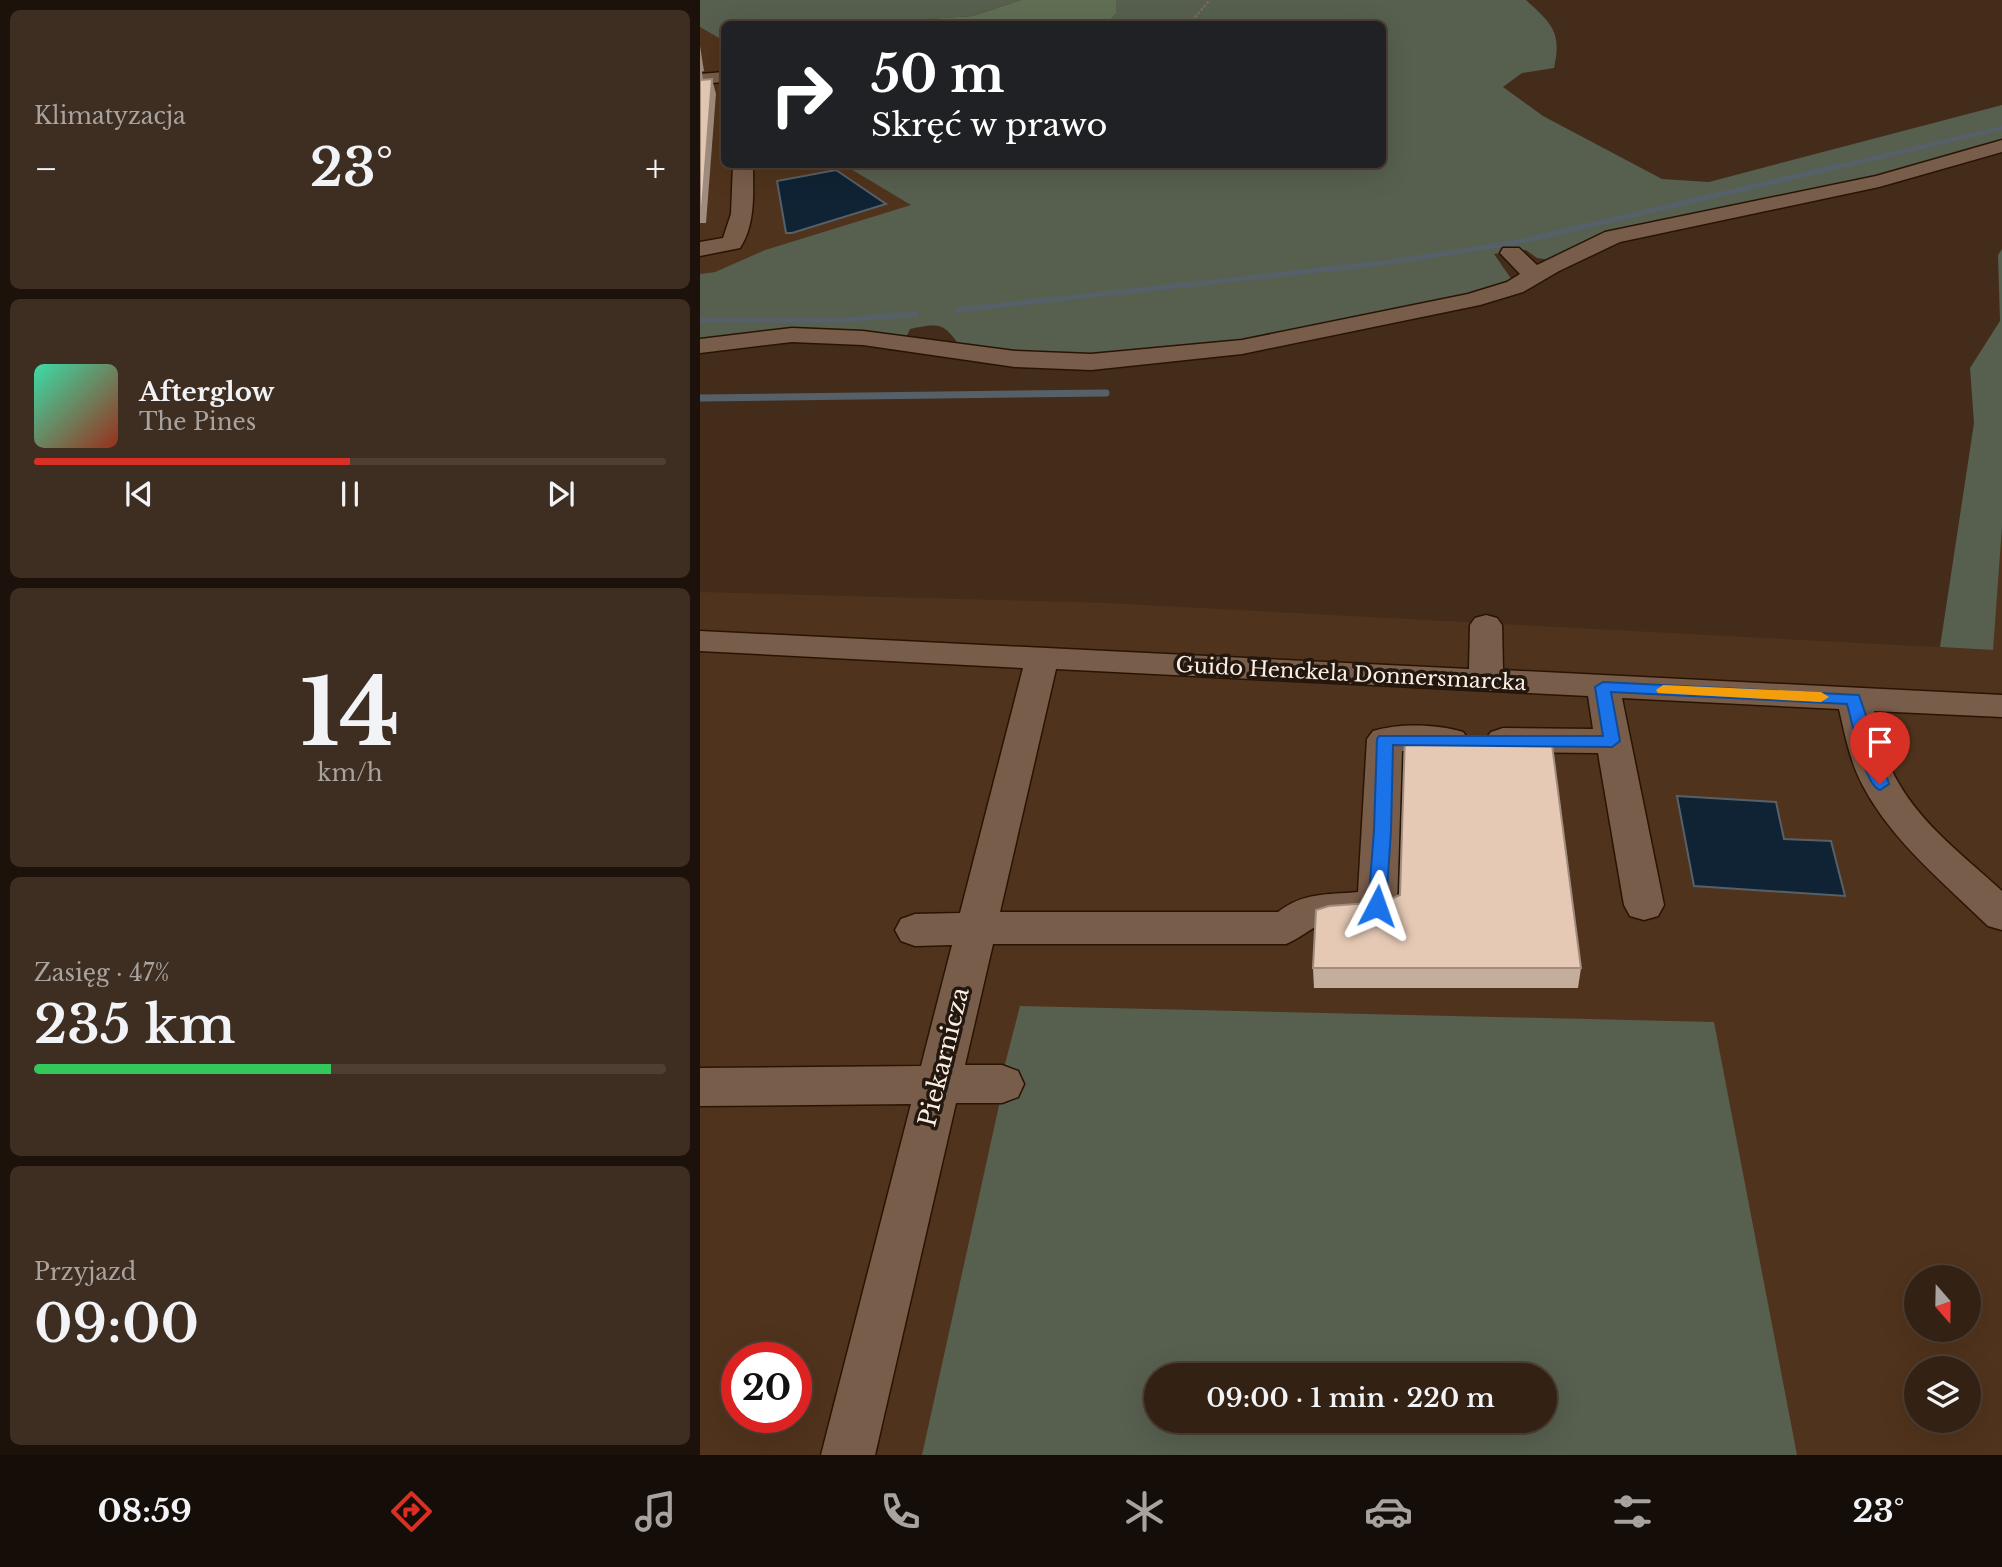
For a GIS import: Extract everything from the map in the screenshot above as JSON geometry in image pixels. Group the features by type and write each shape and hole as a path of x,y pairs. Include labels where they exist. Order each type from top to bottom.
{"street":[{"path":"700,79 721,77"},
{"path":"700,346 792,335 933,338 1016,359 1091,362 1242,347 1472,300 1507,290 1613,237 1879,181 2002,146"},
{"path":"700,249 732,243 742,214 743,168"},
{"path":"1511,253 1535,276"},
{"path":"1486,625 1486,681"},
{"name":"Guido Henckela Donnersmarcka","path":"700,640 2002,706"},
{"name":"Piekarnicza","path":"848,1455 1042,658"},
{"path":"1603,687 1644,905"},
{"path":"1854,699 1868,754 1889,798 2002,915"},
{"path":"915,930 1286,928 1308,911 1377,906 1383,831 1385,739 1612,741"},
{"path":"700,1087 1002,1084"}],"path":[{"path":"1192,21 1210,0"}],"shaded area":[{"path":"700,27 721,39 721,168 849,168 912,205 765,250 715,272 700,274"},
{"path":"2002,527 2002,1455 700,1455 700,592 1107,603 1992,650"}],"green space":[{"path":"700,0 1021,0 973,16 897,21 721,21 721,39 700,27"},
{"path":"1021,0 1116,0 1116,14 1109,21 897,21 973,16"},
{"path":"1116,0 1526,0 1548,23 1556,37 1554,68 1522,73 1503,87 1543,116 1662,179 1709,182 2002,105 2002,151 1742,203 1598,236 1550,260 1537,258 1526,250 1494,254 1512,280 1494,291 1295,333 1195,349 1094,357 961,348 950,333 940,326 910,329 905,340 700,343 700,274 715,272 765,250 911,205 849,168 1386,168 1386,21 1109,21 1116,14"},
{"path":"809,19 858,21 795,21"},
{"path":"2002,249 2002,527 1993,650 1940,647 1974,423 1970,368 2000,321 1998,255"},
{"path":"1020,1006 1714,1022 1797,1455 922,1455 1000,1101 1004,1068"}],"water":[{"path":"836,170 886,204 786,233 777,181"},
{"path":"1677,796 1776,802 1784,839 1831,841 1845,896 1694,886"}],"building":[{"path":"700,72 702,80 712,79 702,207 700,207"},
{"path":"1405,736 1551,737 1581,968 1313,968 1316,910 1329,906 1383,902 1400,895"}],"waterway":[{"path":"1833,168 2002,128"},
{"path":"957,310 1391,262 1518,242 1840,166"},
{"path":"700,320 843,320 916,314"},
{"path":"700,398 1106,393"}],"slow traffic":[{"path":"1663,690 1821,697"}],"route":[{"path":"1377,906 1383,831 1385,739 1612,741 1603,687 1854,699 1868,754 1880,784"}]}
